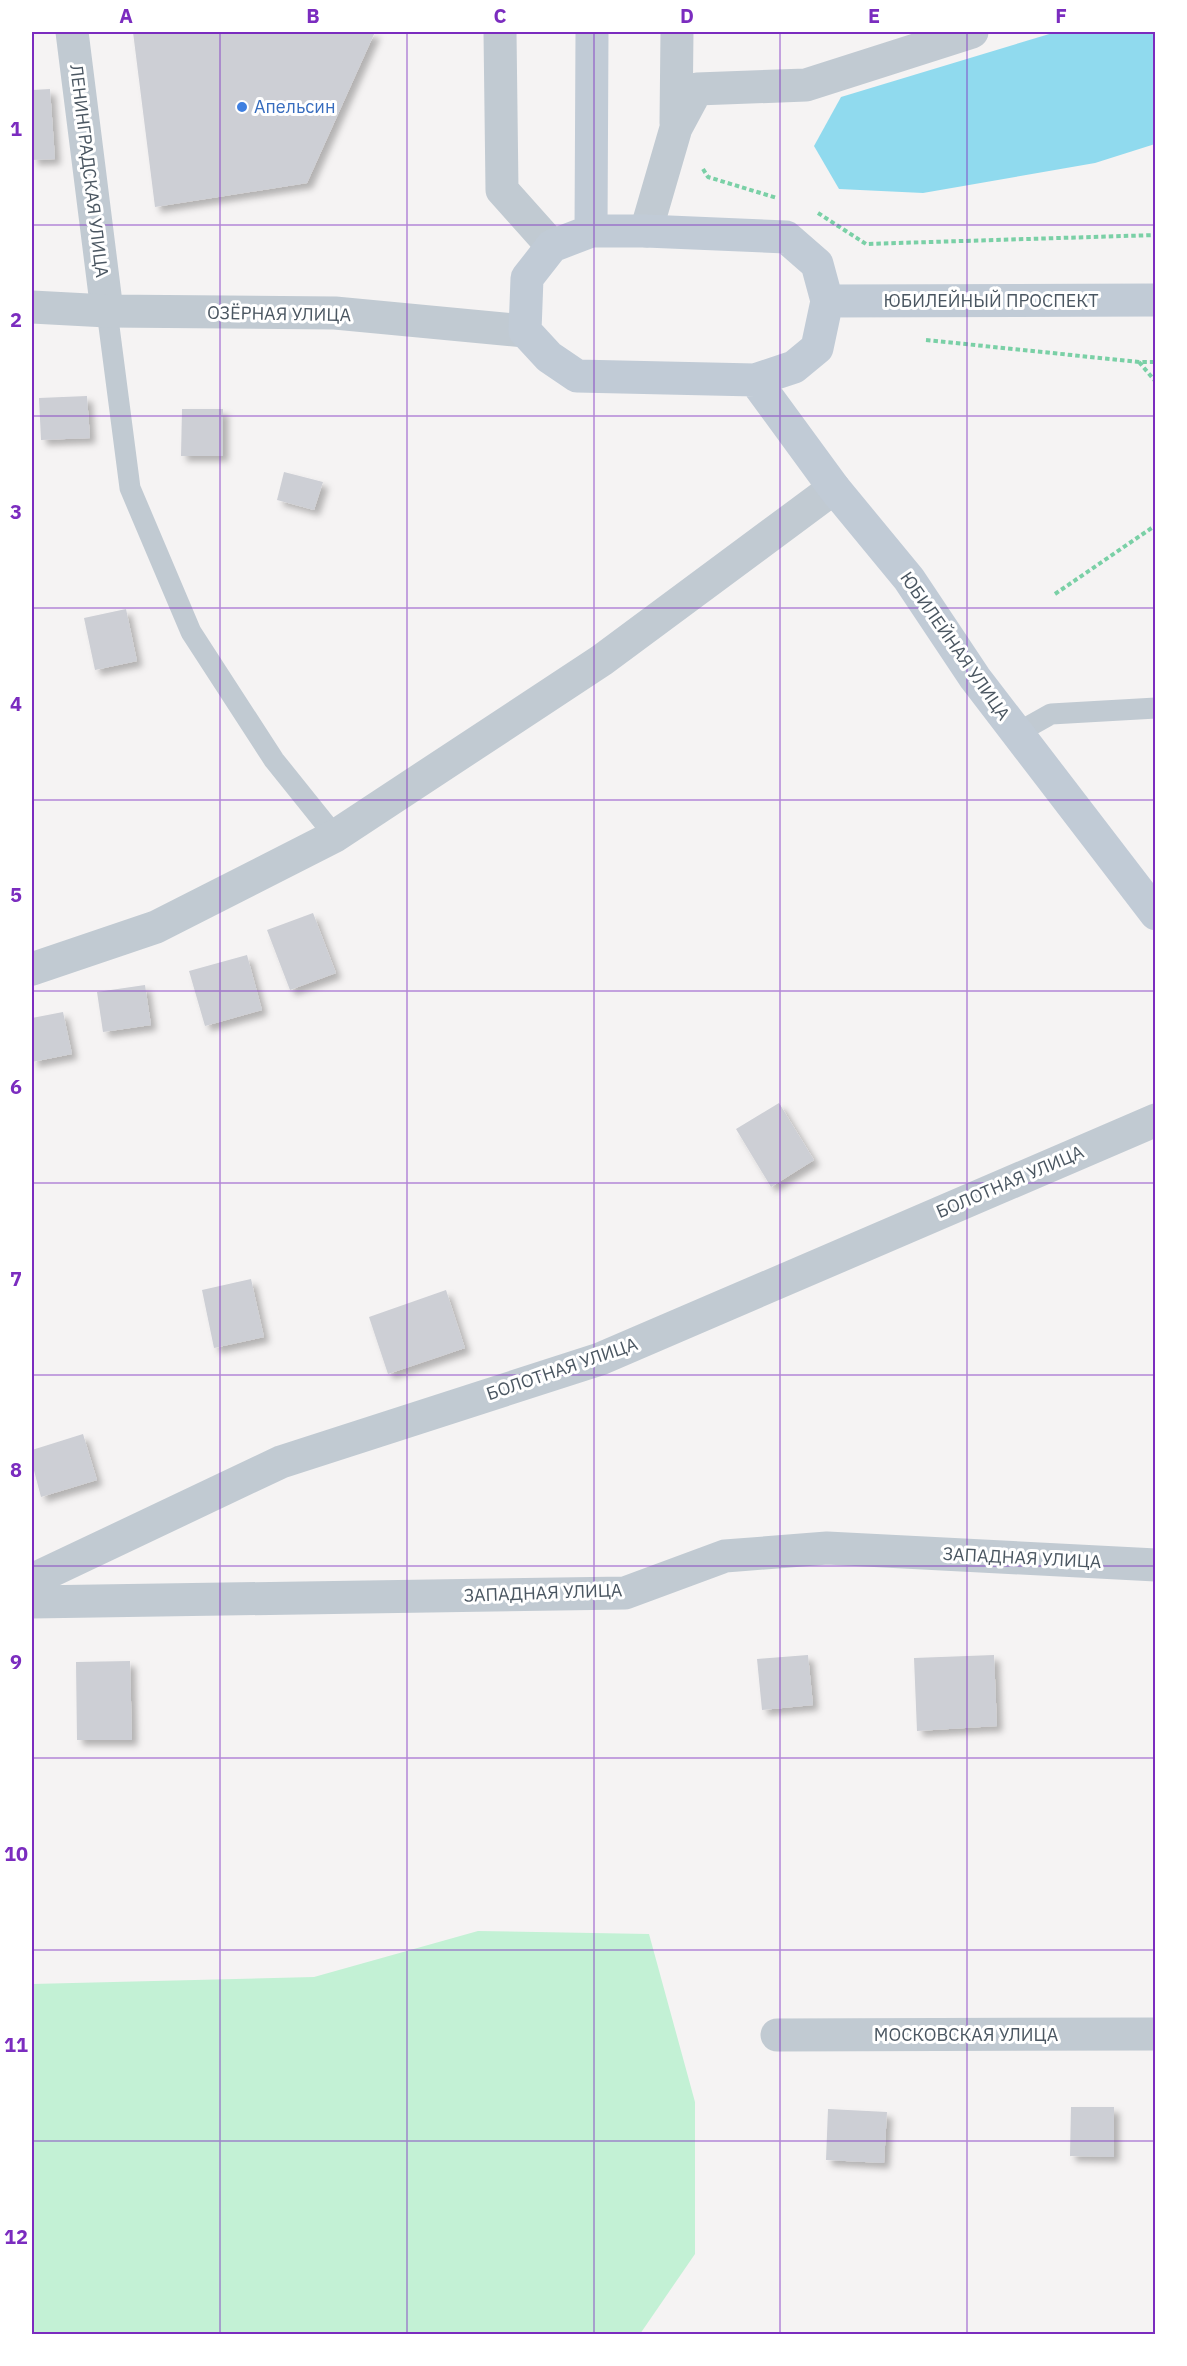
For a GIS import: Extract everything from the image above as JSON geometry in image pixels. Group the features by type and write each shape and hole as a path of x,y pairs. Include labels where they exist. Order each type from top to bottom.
{"main road":[{"path":"591,231 592,32"},
{"path":"591,231 786,237 817,264 826,301 817,348 794,367 754,380 577,376 549,357 525,331 527,278 552,246 591,231"},
{"name":"ЮБИЛЕЙНЫЙ ПРОСПЕКТ","path":"826,301 1155,300"},
{"name":"ЮБИЛЕЙНАЯ УЛИЦА","path":"754,380 834,488 909,579 975,678 1155,914"}],"street":[{"name":"ЛЕНИНГРАДСКАЯ УЛИЦА","path":"72,32 107,311"},
{"path":"500,32 502,190 552,246"},
{"path":"676,128 677,32"},
{"path":"646,231 676,128 697,89 806,85 972,32"},
{"name":"ОЗЁРНАЯ УЛИЦА","path":"32,307 107,311 335,313 525,331"},
{"path":"32,969 156,927 335,836 602,660 834,488"},
{"name":"БОЛОТНАЯ УЛИЦА","path":"32,1580 281,1462 600,1359 1155,1120"},
{"name":"ЗАПАДНАЯ УЛИЦА","path":"32,1602 625,1593 725,1556 827,1548 1155,1565"},
{"name":"МОСКОВСКАЯ УЛИЦА","path":"777,2035 1155,2034"}],"lane":[{"path":"107,311 130,488 187,622 274,760 335,836"},
{"path":"1017,733 1051,714 1155,708"}],"path":[{"path":"676,128 708,177 788,202"},
{"path":"811,209 866,244 1155,235"},
{"path":"918,339 1155,362"},
{"path":"1139,362 1155,382"},
{"path":"1054,594 1155,525"}],"green space":[{"path":"478,1931 649,1934 695,2102 695,2254 640,2334 32,2334 32,1984 314,1977"}],"water":[{"path":"1056,32 1155,32 1155,144 1095,163 923,193 839,189 814,146 841,97"}],"building":[{"name":"Апельсин","path":"133,32 375,32 307,183 155,207"},
{"path":"50,89 55,159 32,160 32,90"},
{"path":"87,396 90,438 41,440 39,398"},
{"path":"182,409 223,409 223,456 181,456"},
{"path":"284,472 323,482 314,510 277,500"},
{"path":"126,609 137,661 95,670 84,618"},
{"path":"313,913 336,973 290,990 267,930"},
{"path":"247,955 262,1010 205,1026 189,971"},
{"path":"145,985 151,1025 103,1032 97,992"},
{"path":"63,1012 72,1054 32,1062 32,1018"},
{"path":"779,1103 814,1160 771,1187 736,1129"},
{"path":"251,1279 264,1337 214,1348 202,1290"},
{"path":"446,1290 465,1348 388,1374 369,1317"},
{"path":"83,1434 97,1480 41,1497 32,1463 32,1450"},
{"path":"808,1655 813,1705 762,1710 757,1659"},
{"path":"994,1655 997,1726 917,1731 914,1658"},
{"path":"130,1661 132,1740 77,1740 76,1662"},
{"path":"1071,2107 1114,2107 1114,2157 1070,2156"},
{"path":"828,2109 887,2112 884,2163 826,2160"}],"place":[{"name":"Апельсин","path":"242,107"}]}
